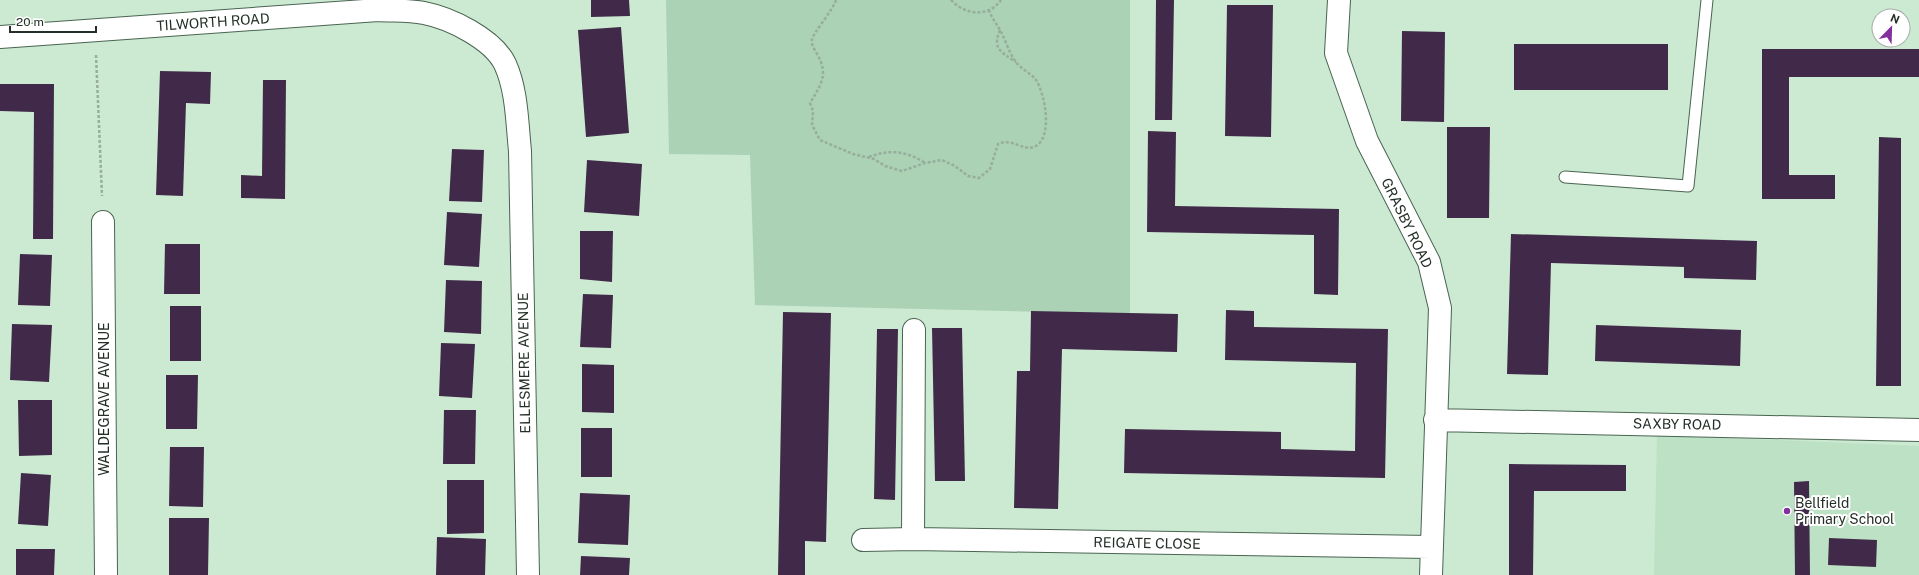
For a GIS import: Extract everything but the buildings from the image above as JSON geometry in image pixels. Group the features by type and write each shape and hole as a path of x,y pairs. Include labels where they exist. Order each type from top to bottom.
{"street":[{"name":"GRASBY ROAD","path":"1339,0 1336,53 1367,141 1429,262 1440,308 1430,547 1431,575"},
{"name":"TILWORTH ROAD","path":"0,37 95,31 378,5 424,13 459,25 485,40 504,62 512,84 520,151"},
{"name":"ELLESMERE AVENUE","path":"520,151 528,575"},
{"name":"WALDEGRAVE AVENUE","path":"103,222 106,575"},
{"path":"913,539 914,330"},
{"name":"SAXBY ROAD","path":"1435,420 1919,430"},
{"name":"REIGATE CLOSE","path":"863,540 913,539 1430,547"}],"lane":[{"path":"1565,177 1688,186 1707,0"}],"path":[{"path":"836,0 834,8 811,40 824,73 822,82 810,103 813,111 812,125 820,140 853,154 874,158 885,166 902,171 925,163 942,160 955,166 968,176 979,178 990,169 998,144 1010,141 1027,148 1034,147 1040,143 1045,131 1046,113 1043,96 1036,80 1016,62 1000,52 996,40 1000,30"},
{"path":"951,0 958,7 968,12 978,13 989,10 1001,0"},
{"path":"989,10 992,20 1000,30 1016,62"},
{"path":"95,31 103,222"},
{"path":"868,157 882,152 901,152 917,158 925,163"}],"shaded area":[{"path":"666,0 1130,0 1130,314 755,305 750,155 669,154"},
{"name":"Bellfield Primary School","path":"1657,435 1919,446 1919,575 1654,575"}],"place":[{"name":"Bellfield Primary School","path":"1787,511"}]}
